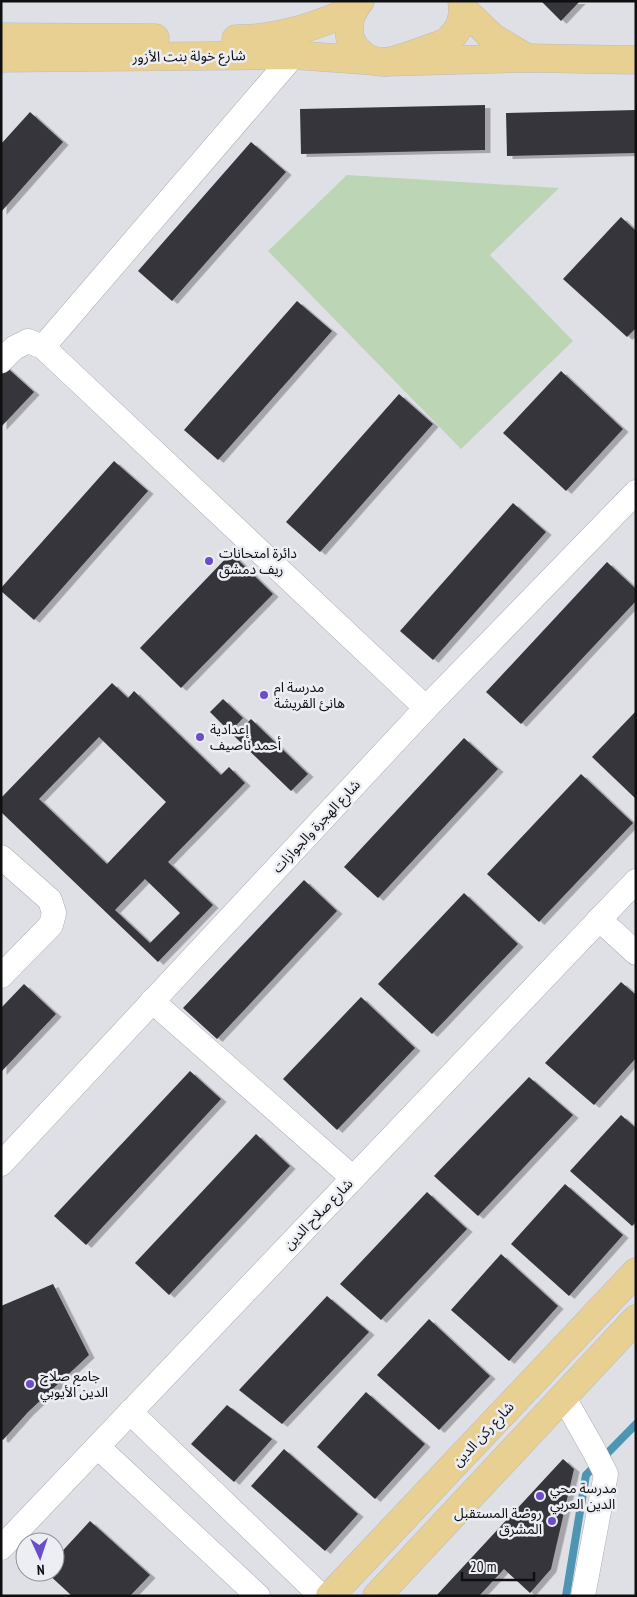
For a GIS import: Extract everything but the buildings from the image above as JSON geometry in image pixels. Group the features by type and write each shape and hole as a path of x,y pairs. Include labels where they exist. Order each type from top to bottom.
{"main road":[{"name":"شارع خولة بنت الأزور","path":"1,37 247,39 291,33 329,20 357,5"},
{"path":"357,5 350,19 351,41 358,51 366,57 381,61 445,43 456,33 462,19 463,5"},
{"path":"463,5 492,37 527,58"},
{"name":"شارع خولة بنت الأزور","path":"1,58 294,55 381,61 527,58 636,60"},
{"name":"شارع ركن الدين","path":"330,1596 636,1272"},
{"path":"377,1596 636,1319"}],"street":[{"path":"43,347 294,55"},
{"path":"1,361 14,348 28,341 43,347 426,708"},
{"name":"شارع الهجرة والجوازات","path":"1,1164 426,708 636,492"},
{"path":"1,857 50,900 54,913 50,925 1,976"},
{"name":"شارع صلاح الدين","path":"1,1548 636,881"},
{"path":"599,919 636,952"},
{"path":"152,1001 353,1178"},
{"path":"563,1396 606,1474 583,1596"},
{"path":"130,1412 321,1596"},
{"path":"98,1447 258,1596"}],"green space":[{"path":"347,175 559,188 490,255 573,341 461,449 268,251"}],"waterway":[{"path":"566,1596 586,1475 636,1424"}],"place":[{"name":"دائرة امتحانات ريف دمشق","path":"209,561"},
{"name":"مدرسة ام هانئ القريشة","path":"264,695"},
{"name":"إعدادية أحمد ناصيف","path":"200,737"},
{"name":"جامع صلاح الدين الأيوبي","path":"30,1384"},
{"name":"مدرسة محي الدين العربي","path":"540,1496"},
{"name":"روضة المستقبل المشرق","path":"552,1521"}]}
